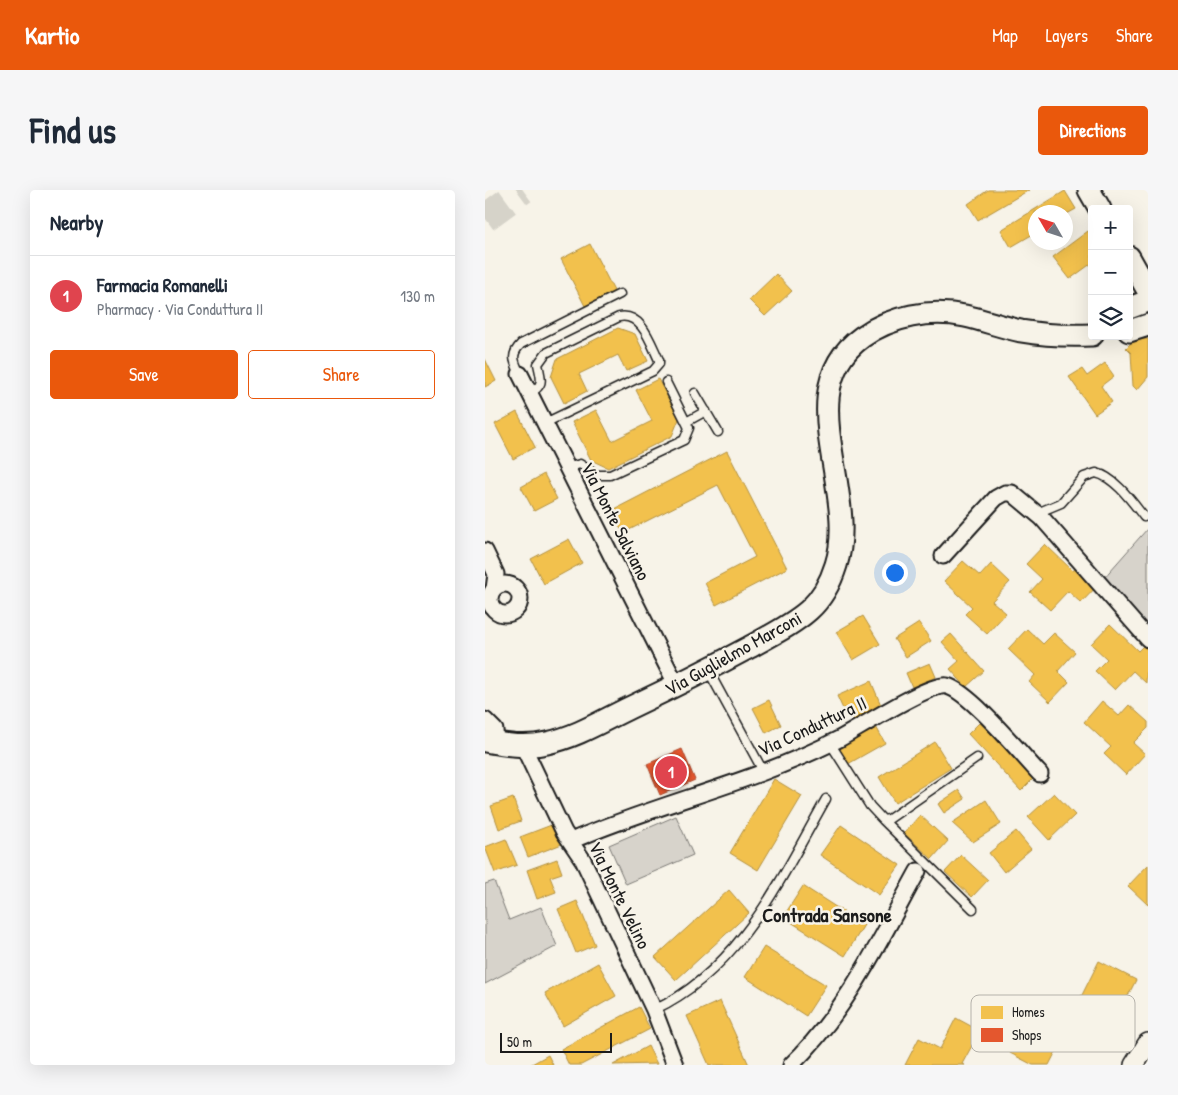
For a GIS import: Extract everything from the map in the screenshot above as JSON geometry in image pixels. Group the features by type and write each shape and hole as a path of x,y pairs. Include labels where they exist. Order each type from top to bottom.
{"main road":[{"path":"1089,190 1098,205"},
{"path":"1133,262 1148,280"},
{"path":"1133,264 1148,291"},
{"path":"1133,307 1148,301 1148,309"},
{"name":"Via Guglielmo Marconi","path":"490,742 523,746 545,744 571,736 708,670 801,617 820,598 832,575 839,552 841,516 827,400 834,370 853,344 882,326 901,318 921,315 966,316 1022,331 1085,334"},
{"path":"1133,330 1148,325"}],"street":[{"name":"Via Monte Salviano","path":"520,374 677,686"},
{"path":"943,556 1001,494 1008,492 1016,495 1037,513 1148,639"},
{"path":"485,551 495,582 491,596 492,606 499,613 510,614 517,608 520,599 517,590 510,584 495,582"},
{"name":"Via Conduttura II","path":"571,841 621,820 763,771 830,743 932,688 943,686 955,690 971,702 1040,774"},
{"path":"485,720 495,730 490,742"},
{"name":"Via Monte Velino","path":"523,746 564,832 583,860 654,1010 675,1065"},
{"path":"791,1065 827,1024 849,992 918,871"},
{"path":"1134,1065 1148,1043"}],"lane":[{"path":"520,374 513,358 515,351 521,344 620,294"},
{"path":"530,393 541,384 543,378 538,364 546,353 619,317 625,316 637,322 659,360 659,364 653,371 545,423"},
{"path":"567,468 580,464 597,475 611,474 685,440 689,433 686,422 666,382"},
{"path":"695,393 718,432"},
{"path":"686,422 706,411"},
{"path":"1037,513 1061,503 1084,477 1096,473 1104,476 1116,486 1144,518"},
{"path":"708,670 763,771"},
{"path":"830,743 870,806 973,909"},
{"path":"883,820 889,818 977,758"},
{"path":"654,1010 702,978 733,950 748,932 769,900 826,799"}],"shaded area":[{"path":"1148,528 1148,633 1102,580"},
{"path":"676,816 693,855 626,884 609,845"},
{"path":"494,881 509,920 541,907 557,946 485,984 485,884"}],"building: Homes":[{"path":"988,190 1029,190 978,220 968,204"},
{"path":"1065,191 1076,209 1073,211 1073,205 1042,205"},
{"path":"1028,214 1028,237 1011,247 1001,230"},
{"path":"1088,231 1088,266 1070,279 1053,257 1062,250 1073,250 1073,242"},
{"path":"590,244 614,291 585,306 561,259"},
{"path":"776,274 792,291 765,316 749,300"},
{"path":"618,328 635,334 648,361 626,371 618,355 579,374 587,391 564,403 551,377 557,359"},
{"path":"1139,335 1143,339 1148,339 1148,377 1137,390 1133,386 1131,353 1126,348"},
{"path":"485,359 496,381 485,387"},
{"path":"1105,363 1114,376 1101,386 1112,402 1095,414 1069,377 1082,369 1087,376"},
{"path":"658,379 679,419 672,436 608,468 591,460 572,422 596,410 612,441 652,421 636,390"},
{"path":"517,412 535,447 513,459 495,424"},
{"path":"727,451 787,568 716,605 705,583 755,557 718,485 623,533 611,511"},
{"path":"544,474 557,499 534,511 521,487"},
{"path":"569,539 582,563 544,584 531,559"},
{"path":"1045,544 1073,571 1078,565 1099,584 1081,603 1068,591 1050,610 1030,592 1042,579 1026,564"},
{"path":"963,561 980,576 991,564 1010,582 992,601 1006,613 987,634 965,614 972,607 944,581"},
{"path":"863,616 880,644 853,660 836,632"},
{"path":"919,623 931,641 906,657 894,639"},
{"path":"1110,624 1138,651 1144,645 1148,649 1146,683 1133,671 1115,690 1095,671 1107,659 1091,644"},
{"path":"1027,629 1043,644 1054,633 1075,652 1058,671 1069,682 1050,702 1029,682 1035,675 1008,649"},
{"path":"951,634 984,671 966,687 950,669 959,661 942,642"},
{"path":"930,663 936,677 912,687 906,673"},
{"path":"871,681 883,710 855,722 848,707 843,709 837,696"},
{"path":"769,700 781,725 766,733 753,708"},
{"path":"1102,701 1119,716 1129,705 1148,722 1148,728 1133,743 1145,754 1126,775 1104,754 1111,747 1084,722"},
{"path":"980,722 1033,779 1021,791 968,734"},
{"path":"875,725 885,743 848,764 838,746"},
{"path":"935,742 951,768 895,803 879,777"},
{"path":"774,779 802,796 758,870 730,853"},
{"path":"959,790 965,799 944,813 938,804"},
{"path":"1054,793 1075,815 1049,840 1028,817"},
{"path":"513,798 521,821 499,829 491,806"},
{"path":"986,800 1001,824 973,842 952,823"},
{"path":"920,815 948,841 932,859 904,833"},
{"path":"554,824 562,844 528,857 520,837"},
{"path":"841,825 900,865 879,895 820,855"},
{"path":"1016,831 1031,849 1004,872 989,853"},
{"path":"506,839 517,865 495,873 485,847"},
{"path":"961,855 988,880 972,897 945,872"},
{"path":"557,859 562,873 550,877 556,892 537,899 527,870"},
{"path":"1148,865 1148,905 1128,886"},
{"path":"803,886 864,925 845,956 783,917"},
{"path":"729,890 749,913 676,980 655,957"},
{"path":"577,901 595,945 576,953 558,909"},
{"path":"764,947 826,985 806,1016 745,977"},
{"path":"1099,961 1136,980 1128,995 1082,995"},
{"path":"598,963 616,996 563,1026 545,993"},
{"path":"720,1001 749,1065 709,1065 687,1016"},
{"path":"639,1007 650,1029 581,1065 569,1065 561,1049"},
{"path":"956,1018 971,1026 971,1048 962,1064 965,1065 905,1065 919,1038 940,1049"},
{"path":"648,1046 657,1064 613,1065"},
{"path":"1056,1052 1049,1065 1033,1065 1010,1053"},
{"path":"548,1055 553,1065 530,1065"}],"building: Shops":[{"path":"682,749 695,780 660,795 647,764"}],"tunnel":[{"path":"485,218 523,190"}],"place":[{"name":"Farmacia Romanelli","path":"671,772"}],"district":[{"name":"Contrada Sansone","path":"827,915"}]}
